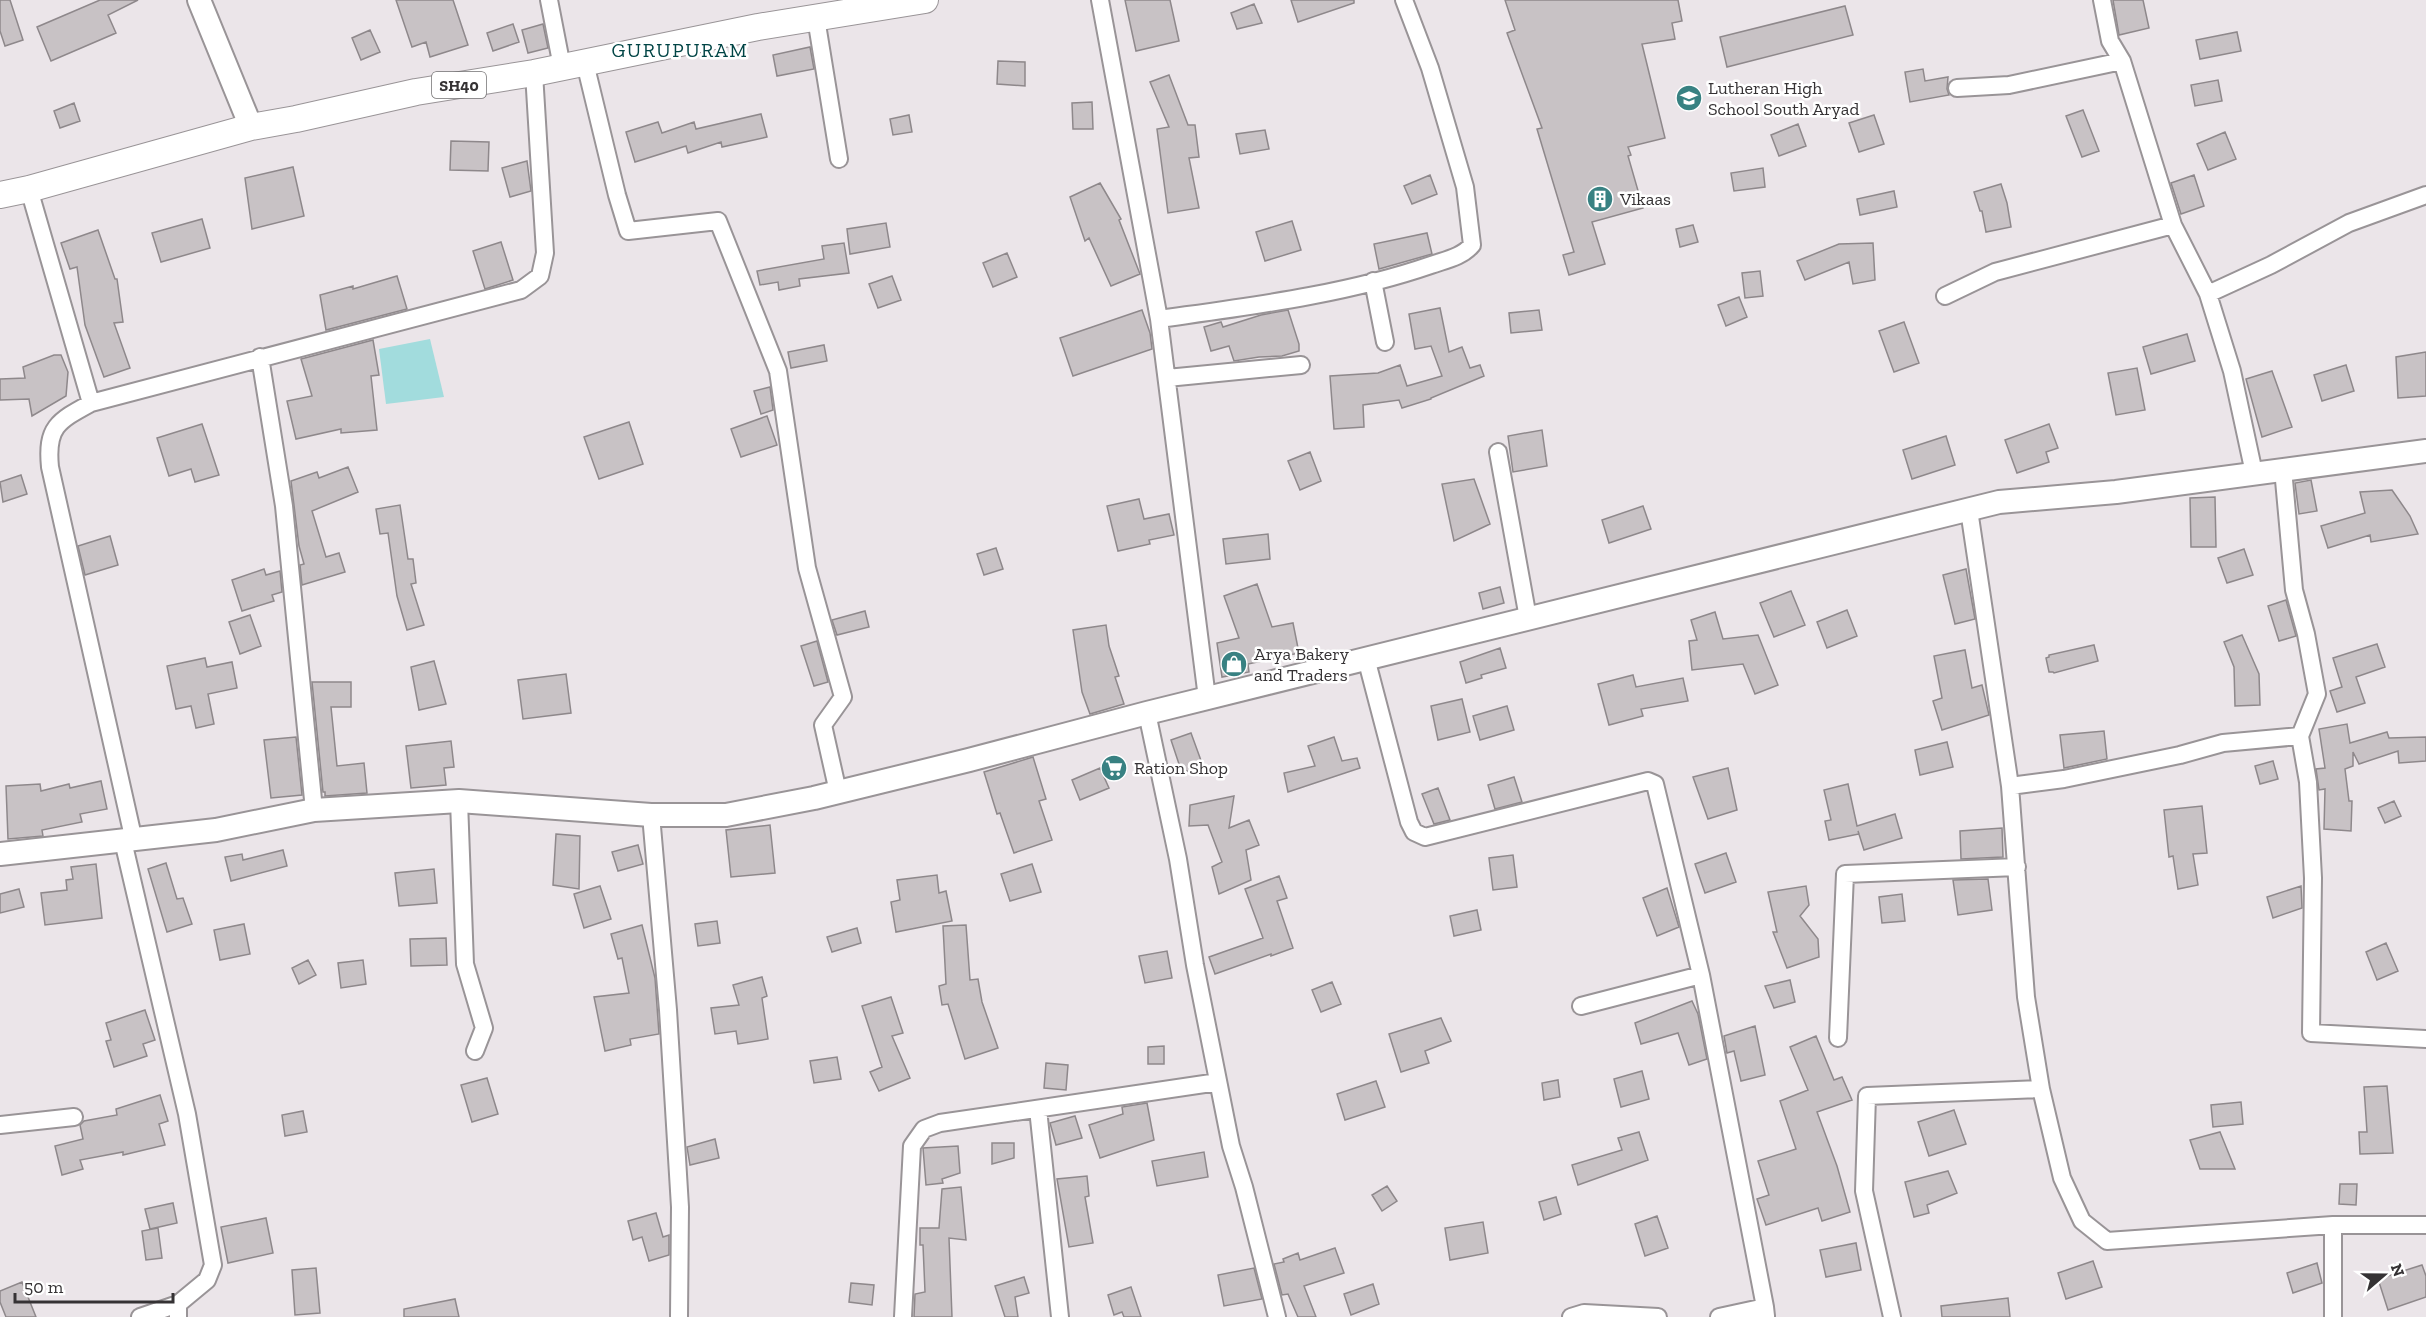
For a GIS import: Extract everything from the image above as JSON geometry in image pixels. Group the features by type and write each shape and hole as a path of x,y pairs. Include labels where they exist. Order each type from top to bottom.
{"main road":[{"path":"199,0 250,127"},
{"name":"SH40","path":"0,195 29,189 250,127 416,92 534,73 816,18 925,0"},
{"path":"0,854 216,830 314,810 459,801 651,815 726,815 838,792 1366,658 1999,502 2116,492 2426,451"}],"street":[{"path":"549,0 628,231 718,221 778,371 807,568 843,697 823,725 838,792"},
{"path":"1100,0 1159,319 1207,698"},
{"path":"1159,319 1284,301 1399,276 1453,257 1467,251 1472,246 1465,187 1430,68 1404,0"},
{"path":"2102,0 2110,41 2122,62 2173,225 2208,294 2232,371 2254,473"},
{"path":"816,18 839,159"},
{"path":"1957,88 2009,85 2122,62"},
{"path":"140,1317 178,1310 207,1280 213,1265 188,1114 50,466 49,446 52,433 65,419 91,403 521,290 540,276 545,253 534,73"},
{"path":"29,189 91,403"},
{"path":"2208,294 2271,265 2349,223 2426,195"},
{"path":"1945,296 1995,272 2173,225"},
{"path":"1373,281 1385,342"},
{"path":"260,357 284,506 314,810"},
{"path":"1167,378 1301,365"},
{"path":"1498,452 1528,618"},
{"path":"2283,469 2294,590 2306,634 2316,694 2301,736 2308,782 2313,878 2311,1033 2426,1039"},
{"path":"1969,510 2010,786 2026,997 2041,1089 2062,1178 2082,1221 2107,1241 2333,1225 2426,1225"},
{"path":"1366,658 1409,822 1414,832 1425,837 1648,781 1655,784 1701,975 1765,1312 1719,1317"},
{"path":"1147,713 1178,859 1193,956 1231,1146 1244,1187 1277,1317"},
{"path":"2010,786 2064,779 2180,755 2223,743 2301,736"},
{"path":"459,801 465,964 484,1028 475,1051"},
{"path":"651,815 668,1010 680,1207 679,1317"},
{"path":"1838,1038 1845,874 2017,867"},
{"path":"1581,1006 1701,975"},
{"path":"903,1317 912,1146 924,1129 932,1125 1218,1082"},
{"path":"1892,1317 1864,1191 1867,1096 2041,1089"},
{"path":"1038,1109 1060,1317"},
{"path":"0,1125 74,1117"},
{"path":"2333,1225 2333,1317"},
{"path":"1571,1317 1584,1313 1658,1317"}],"water":[{"path":"430,339 444,397 386,404 379,349"}],"building":[{"path":"0,0 10,0 23,40 5,46 0,31"},
{"path":"100,0 138,0 108,15 116,33 51,61 37,27"},
{"path":"396,0 453,0 468,45 430,57 426,42 412,47"},
{"path":"1125,0 1170,0 1179,41 1136,51"},
{"path":"1291,0 1354,0 1354,3 1298,22"},
{"path":"1505,0 1678,0 1682,21 1672,23 1675,39 1642,44 1665,138 1628,147 1631,155 1628,156 1643,208 1592,222 1605,264 1569,275 1563,255 1574,252 1537,129 1542,128 1507,33 1515,30"},
{"path":"2113,0 2143,0 2149,28 2119,35"},
{"path":"1254,4 1262,23 1237,29 1231,13"},
{"path":"1845,6 1853,35 1727,67 1720,37"},
{"path":"513,24 519,42 493,51 487,33"},
{"path":"543,24 548,48 528,53 522,30"},
{"path":"370,30 380,52 361,60 352,38"},
{"path":"2237,32 2241,51 2200,59 2196,40"},
{"path":"810,47 814,69 777,76 773,55"},
{"path":"998,61 1025,62 1025,86 997,84"},
{"path":"1923,69 1925,81 1948,77 1949,95 1910,102 1905,72"},
{"path":"1169,75 1188,125 1195,125 1199,157 1189,158 1199,208 1168,213 1157,129 1169,127 1150,82"},
{"path":"2218,80 2222,101 2195,106 2191,85"},
{"path":"1092,102 1093,129 1073,129 1072,103"},
{"path":"74,103 80,121 60,128 54,111"},
{"path":"2083,110 2099,151 2082,157 2066,116"},
{"path":"761,114 767,137 722,147 721,142 688,153 686,146 635,162 626,132 658,122 662,133 694,122 696,129"},
{"path":"909,115 912,132 893,135 890,119"},
{"path":"1874,115 1884,144 1859,152 1849,123"},
{"path":"1798,124 1806,146 1779,156 1771,135"},
{"path":"1265,130 1269,149 1240,154 1236,134"},
{"path":"2225,132 2236,159 2208,170 2197,144"},
{"path":"451,141 489,142 488,171 450,170"},
{"path":"527,161 531,191 510,197 502,168"},
{"path":"293,167 304,216 252,229 245,178"},
{"path":"1763,168 1765,187 1734,191 1731,173"},
{"path":"1430,175 1437,194 1412,204 1404,186"},
{"path":"2194,175 2204,206 2181,214 2171,183"},
{"path":"1100,183 1121,219 1119,220 1140,274 1111,286 1089,238 1085,241 1070,197"},
{"path":"2001,184 2011,227 1986,232 1982,211 1980,211 1974,192"},
{"path":"1894,191 1897,207 1860,215 1857,199"},
{"path":"202,219 210,248 161,262 152,233"},
{"path":"1292,221 1301,250 1265,261 1256,232"},
{"path":"886,223 890,247 850,254 847,229"},
{"path":"1693,225 1698,242 1680,247 1676,229"},
{"path":"98,230 115,279 117,279 123,322 114,323 130,368 104,377 85,325 77,267 70,269 61,243"},
{"path":"1427,233 1432,254 1379,269 1374,244"},
{"path":"501,242 513,280 485,289 473,251"},
{"path":"844,243 849,273 799,279 800,286 779,290 778,282 760,285 757,271 824,259 822,246"},
{"path":"1873,243 1875,280 1853,284 1849,262 1805,280 1797,261 1839,244"},
{"path":"1007,253 1017,277 993,287 983,263"},
{"path":"1760,271 1763,296 1745,298 1742,273"},
{"path":"397,276 407,309 326,330 320,295 353,286 353,289"},
{"path":"892,276 901,300 878,308 869,284"},
{"path":"1739,297 1747,317 1726,326 1718,305"},
{"path":"1440,308 1449,352 1462,347 1470,368 1480,365 1484,376 1431,399 1402,408 1399,400 1363,405 1364,427 1334,429 1330,376 1378,373 1400,365 1407,386 1442,376 1431,346 1415,349 1409,314"},
{"path":"1142,310 1150,333 1152,349 1073,376 1060,338"},
{"path":"1288,310 1299,344 1299,351 1282,356 1234,361 1229,346 1211,351 1204,327 1221,322 1223,327 1261,315"},
{"path":"1539,310 1542,330 1511,333 1509,313"},
{"path":"1904,322 1919,363 1894,372 1879,331"},
{"path":"2187,334 2195,361 2151,374 2143,347"},
{"path":"373,340 379,375 371,376 377,430 341,433 341,429 296,439 287,401 312,396 301,359"},
{"path":"824,345 827,361 791,368 788,352"},
{"path":"2426,352 2426,396 2398,398 2396,357"},
{"path":"54,355 61,355 68,372 66,396 32,416 29,399 0,400 0,379 25,378 23,367"},
{"path":"2346,365 2354,391 2322,401 2314,375"},
{"path":"2137,368 2145,410 2116,415 2108,373"},
{"path":"2272,371 2292,427 2262,437 2246,379"},
{"path":"770,387 773,410 761,414 754,391"},
{"path":"767,416 777,445 741,457 731,429"},
{"path":"629,422 643,464 599,479 584,437"},
{"path":"202,424 219,475 195,482 191,469 169,476 157,438"},
{"path":"2049,424 2058,448 2046,452 2049,462 2017,473 2005,440"},
{"path":"1542,430 1547,466 1513,472 1508,436"},
{"path":"1946,436 1955,465 1912,479 1903,450"},
{"path":"1310,452 1321,481 1300,490 1288,461"},
{"path":"348,467 358,492 312,511 326,557 339,553 345,572 302,585 300,565 304,564 299,546 291,481 317,472 319,478"},
{"path":"21,475 27,494 3,502 0,482"},
{"path":"1474,479 1490,524 1454,541 1442,484"},
{"path":"2311,480 2317,511 2299,514 2295,483"},
{"path":"2392,490 2410,516 2418,534 2371,542 2370,535 2328,548 2321,526 2365,513 2360,492"},
{"path":"2215,497 2216,547 2191,547 2190,498"},
{"path":"1139,499 1144,519 1169,514 1174,535 1149,540 1150,544 1118,551 1107,506"},
{"path":"400,505 408,559 413,559 416,583 411,584 424,625 407,630 397,596 388,533 380,534 376,509"},
{"path":"1643,506 1651,529 1609,543 1602,520"},
{"path":"1268,534 1270,559 1226,564 1223,539"},
{"path":"110,536 118,565 85,575 78,546"},
{"path":"996,548 1003,569 984,575 977,554"},
{"path":"2244,549 2253,575 2227,583 2218,558"},
{"path":"264,569 266,575 280,571 282,592 272,595 274,601 242,611 232,580"},
{"path":"1966,569 1975,619 1955,624 1943,575"},
{"path":"1257,584 1272,627 1293,623 1299,653 1248,664 1249,672 1222,677 1217,643 1239,638 1224,596"},
{"path":"1500,587 1504,603 1483,609 1479,593"},
{"path":"1791,591 1805,625 1774,637 1760,603"},
{"path":"2286,600 2296,636 2279,641 2268,606"},
{"path":"1847,610 1857,636 1827,648 1817,622"},
{"path":"865,611 869,627 837,635 832,620"},
{"path":"1715,612 1723,639 1758,635 1778,685 1755,694 1743,664 1692,670 1689,641 1697,640 1691,620"},
{"path":"250,615 261,646 240,654 229,622"},
{"path":"1106,625 1109,646 1119,676 1115,677 1124,704 1090,714 1082,692 1073,630"},
{"path":"2242,635 2259,674 2260,705 2235,706 2234,667 2224,642"},
{"path":"817,641 828,682 814,686 801,646"},
{"path":"2377,644 2385,667 2356,677 2365,703 2337,712 2330,691 2342,687 2333,658"},
{"path":"2094,645 2098,661 2054,673 2049,672 2046,658 2049,655"},
{"path":"1500,648 1506,668 1481,675 1482,678 1466,683 1460,662"},
{"path":"1965,650 1972,688 1982,685 1989,715 1942,730 1933,701 1942,698 1934,656"},
{"path":"205,658 207,667 232,662 237,688 208,694 214,724 196,728 191,706 176,709 167,666"},
{"path":"434,661 446,704 419,710 411,667"},
{"path":"566,674 571,713 523,719 518,680"},
{"path":"1633,675 1636,687 1683,678 1688,701 1641,709 1643,716 1609,725 1598,684"},
{"path":"312,682 351,682 351,707 331,707 337,766 364,763 367,793 325,796 323,792"},
{"path":"1462,699 1470,732 1438,740 1431,706"},
{"path":"1507,706 1514,730 1480,740 1473,716"},
{"path":"2347,724 2350,743 2387,732 2389,738 2426,737 2426,761 2399,763 2398,751 2359,764 2353,752 2353,766 2345,769 2349,801 2352,801 2351,831 2324,829 2325,789 2319,790 2316,769 2325,768 2319,729"},
{"path":"2104,731 2107,759 2064,768 2060,735"},
{"path":"1191,733 1203,766 1182,773 1171,740"},
{"path":"296,737 302,795 271,798 264,740"},
{"path":"1334,737 1342,761 1357,758 1360,768 1288,792 1284,773 1315,766 1308,746"},
{"path":"451,741 454,767 444,768 446,785 411,788 406,746"},
{"path":"1947,742 1953,767 1920,775 1915,750"},
{"path":"1033,757 1046,799 1039,801 1052,840 1014,853 1000,813 997,814 984,772"},
{"path":"2273,761 2278,779 2260,784 2255,766"},
{"path":"1100,768 1109,788 1080,800 1072,780"},
{"path":"1728,768 1737,810 1708,819 1693,777"},
{"path":"1514,777 1522,802 1495,809 1488,785"},
{"path":"101,781 107,809 80,814 82,822 42,830 43,836 8,839 6,786 40,784 41,791 69,784 70,788"},
{"path":"1848,784 1857,826 1895,814 1902,838 1864,850 1859,834 1829,840 1825,821 1831,820 1824,790"},
{"path":"1438,788 1450,820 1434,824 1422,794"},
{"path":"1234,796 1229,828 1249,820 1259,845 1246,850 1251,880 1219,894 1212,867 1222,862 1208,825 1189,826 1190,805"},
{"path":"2394,801 2401,816 2385,823 2378,808"},
{"path":"2202,806 2207,853 2193,854 2198,885 2178,889 2173,856 2169,857 2164,810"},
{"path":"770,825 775,873 731,877 726,830"},
{"path":"2002,828 2003,857 1961,859 1960,831"},
{"path":"556,834 580,836 579,889 553,885"},
{"path":"638,845 643,864 618,871 612,852"},
{"path":"283,850 287,866 231,881 225,857 242,854 243,860"},
{"path":"1726,853 1736,882 1705,893 1695,864"},
{"path":"1513,855 1517,887 1493,890 1489,858"},
{"path":"166,863 177,899 183,898 192,924 167,932 148,869"},
{"path":"96,864 102,918 45,925 41,893 67,890 66,880 73,879 71,867"},
{"path":"1032,864 1041,892 1010,901 1001,874"},
{"path":"434,869 437,903 399,906 395,873"},
{"path":"937,875 939,893 946,891 952,921 896,932 891,902 900,900 897,880"},
{"path":"1279,876 1287,898 1277,901 1293,948 1215,974 1209,957 1263,938 1245,889"},
{"path":"1988,879 1992,910 1958,915 1953,880"},
{"path":"600,886 611,919 584,928 574,894"},
{"path":"1806,886 1809,905 1800,916 1818,939 1819,957 1787,968 1773,932 1777,932 1768,892"},
{"path":"2301,886 2302,908 2273,918 2267,897"},
{"path":"1667,888 1679,927 1657,936 1643,898"},
{"path":"19,889 24,907 0,913 0,894"},
{"path":"1902,894 1905,921 1882,923 1879,897"},
{"path":"1477,910 1481,930 1454,936 1450,916"},
{"path":"717,921 720,943 698,946 695,924"},
{"path":"244,924 250,954 220,960 214,930"},
{"path":"642,925 655,978 659,1034 630,1039 631,1045 605,1051 594,997 629,993 622,958 618,959 611,934"},
{"path":"966,925 970,980 978,979 982,1002 998,1048 965,1059 948,1004 942,1005 939,986 946,984 943,926"},
{"path":"857,928 861,943 832,952 827,937"},
{"path":"446,938 447,965 411,966 410,939"},
{"path":"2386,943 2398,971 2377,980 2366,952"},
{"path":"1167,951 1172,978 1145,983 1139,956"},
{"path":"308,960 316,975 299,984 292,968"},
{"path":"363,960 366,984 341,988 338,963"},
{"path":"762,977 767,996 762,998 768,1039 738,1044 736,1031 715,1034 711,1008 739,1005 733,985"},
{"path":"1790,980 1795,1002 1774,1008 1765,986"},
{"path":"1332,982 1341,1004 1321,1012 1312,990"},
{"path":"891,997 903,1033 892,1036 910,1078 879,1091 870,1072 882,1067 862,1006"},
{"path":"1692,1001 1698,1014 1707,1059 1689,1065 1678,1033 1641,1044 1635,1023"},
{"path":"145,1010 155,1040 143,1044 147,1056 114,1067 106,1041 111,1040 106,1023"},
{"path":"1441,1018 1451,1041 1425,1051 1429,1063 1401,1072 1389,1034"},
{"path":"1755,1026 1765,1075 1741,1081 1734,1051 1727,1053 1724,1036"},
{"path":"1816,1036 1834,1080 1842,1077 1852,1100 1817,1112 1837,1166 1850,1212 1822,1221 1818,1208 1766,1225 1757,1199 1769,1195 1758,1161 1796,1149 1780,1101 1808,1090 1790,1047"},
{"path":"1164,1046 1164,1064 1148,1064 1148,1047"},
{"path":"837,1057 841,1079 814,1083 810,1061"},
{"path":"1046,1063 1068,1065 1066,1090 1044,1088"},
{"path":"1642,1071 1649,1099 1621,1107 1614,1079"},
{"path":"487,1078 498,1114 472,1122 461,1085"},
{"path":"1558,1080 1560,1097 1544,1100 1542,1083"},
{"path":"1376,1081 1385,1107 1345,1120 1337,1094"},
{"path":"2387,1086 2393,1153 2360,1154 2359,1132 2367,1132 2364,1087"},
{"path":"160,1095 168,1121 159,1124 165,1145 123,1155 123,1152 80,1160 83,1169 62,1175 55,1146 83,1139 80,1125 84,1121 117,1115 116,1109"},
{"path":"2241,1102 2243,1124 2213,1127 2211,1105"},
{"path":"1147,1103 1154,1140 1100,1158 1089,1125 1123,1114 1122,1107"},
{"path":"1954,1110 1966,1144 1929,1156 1918,1122"},
{"path":"303,1111 307,1132 285,1136 282,1115"},
{"path":"1075,1116 1082,1138 1056,1145 1050,1123"},
{"path":"1639,1132 1648,1160 1578,1185 1572,1165 1622,1150 1618,1138"},
{"path":"2220,1132 2235,1169 2200,1169 2190,1140"},
{"path":"715,1139 719,1158 690,1165 687,1147"},
{"path":"992,1143 1014,1143 1014,1158 992,1164"},
{"path":"958,1146 960,1173 942,1179 943,1183 926,1185 923,1148"},
{"path":"1204,1152 1208,1177 1157,1186 1152,1161"},
{"path":"1948,1171 1957,1193 1927,1205 1929,1213 1914,1217 1905,1182"},
{"path":"1087,1176 1089,1196 1085,1197 1093,1243 1069,1247 1057,1179"},
{"path":"2340,1184 2357,1184 2356,1205 2339,1204"},
{"path":"1387,1186 1397,1201 1382,1211 1372,1195"},
{"path":"961,1187 966,1240 949,1238 952,1317 914,1317 915,1294 925,1292 920,1228 939,1228 942,1189"},
{"path":"1556,1197 1561,1214 1544,1220 1539,1202"},
{"path":"173,1203 177,1223 150,1229 145,1209"},
{"path":"656,1213 663,1237 669,1235 669,1255 649,1261 642,1237 633,1240 628,1221"},
{"path":"1657,1216 1668,1248 1645,1256 1635,1224"},
{"path":"266,1218 273,1253 228,1263 221,1227"},
{"path":"1483,1222 1488,1253 1450,1260 1445,1228"},
{"path":"158,1228 162,1258 146,1260 142,1231"},
{"path":"1856,1243 1861,1270 1826,1277 1820,1250"},
{"path":"1335,1248 1344,1273 1304,1286 1316,1317 1298,1317 1288,1294 1282,1295 1274,1264 1284,1262 1283,1259 1298,1253 1300,1260"},
{"path":"2093,1261 2102,1287 2066,1299 2058,1273"},
{"path":"2317,1263 2322,1283 2293,1293 2287,1273"},
{"path":"2422,1265 2426,1276 2426,1297 2388,1310 2378,1279"},
{"path":"316,1268 320,1313 295,1315 292,1270"},
{"path":"1254,1268 1262,1299 1224,1306 1218,1275"},
{"path":"1024,1277 1029,1293 1015,1297 1018,1317 1005,1317 995,1286"},
{"path":"22,1282 36,1317 6,1317 0,1302 0,1291"},
{"path":"851,1283 874,1285 872,1305 849,1302"},
{"path":"1373,1284 1379,1304 1351,1315 1344,1294"},
{"path":"1131,1287 1141,1317 1124,1317 1122,1312 1114,1315 1108,1295"},
{"path":"2008,1298 2010,1317 1942,1317 1941,1306"},
{"path":"455,1299 459,1317 404,1317 404,1309"}],"place":[{"name":"Lutheran High School South Aryad","path":"1689,98"},
{"name":"Vikaas","path":"1600,199"},
{"name":"Arya Bakery and Traders","path":"1234,664"},
{"name":"Ration Shop","path":"1114,768"}],"district":[{"name":"GURUPURAM","path":"680,50"}]}
